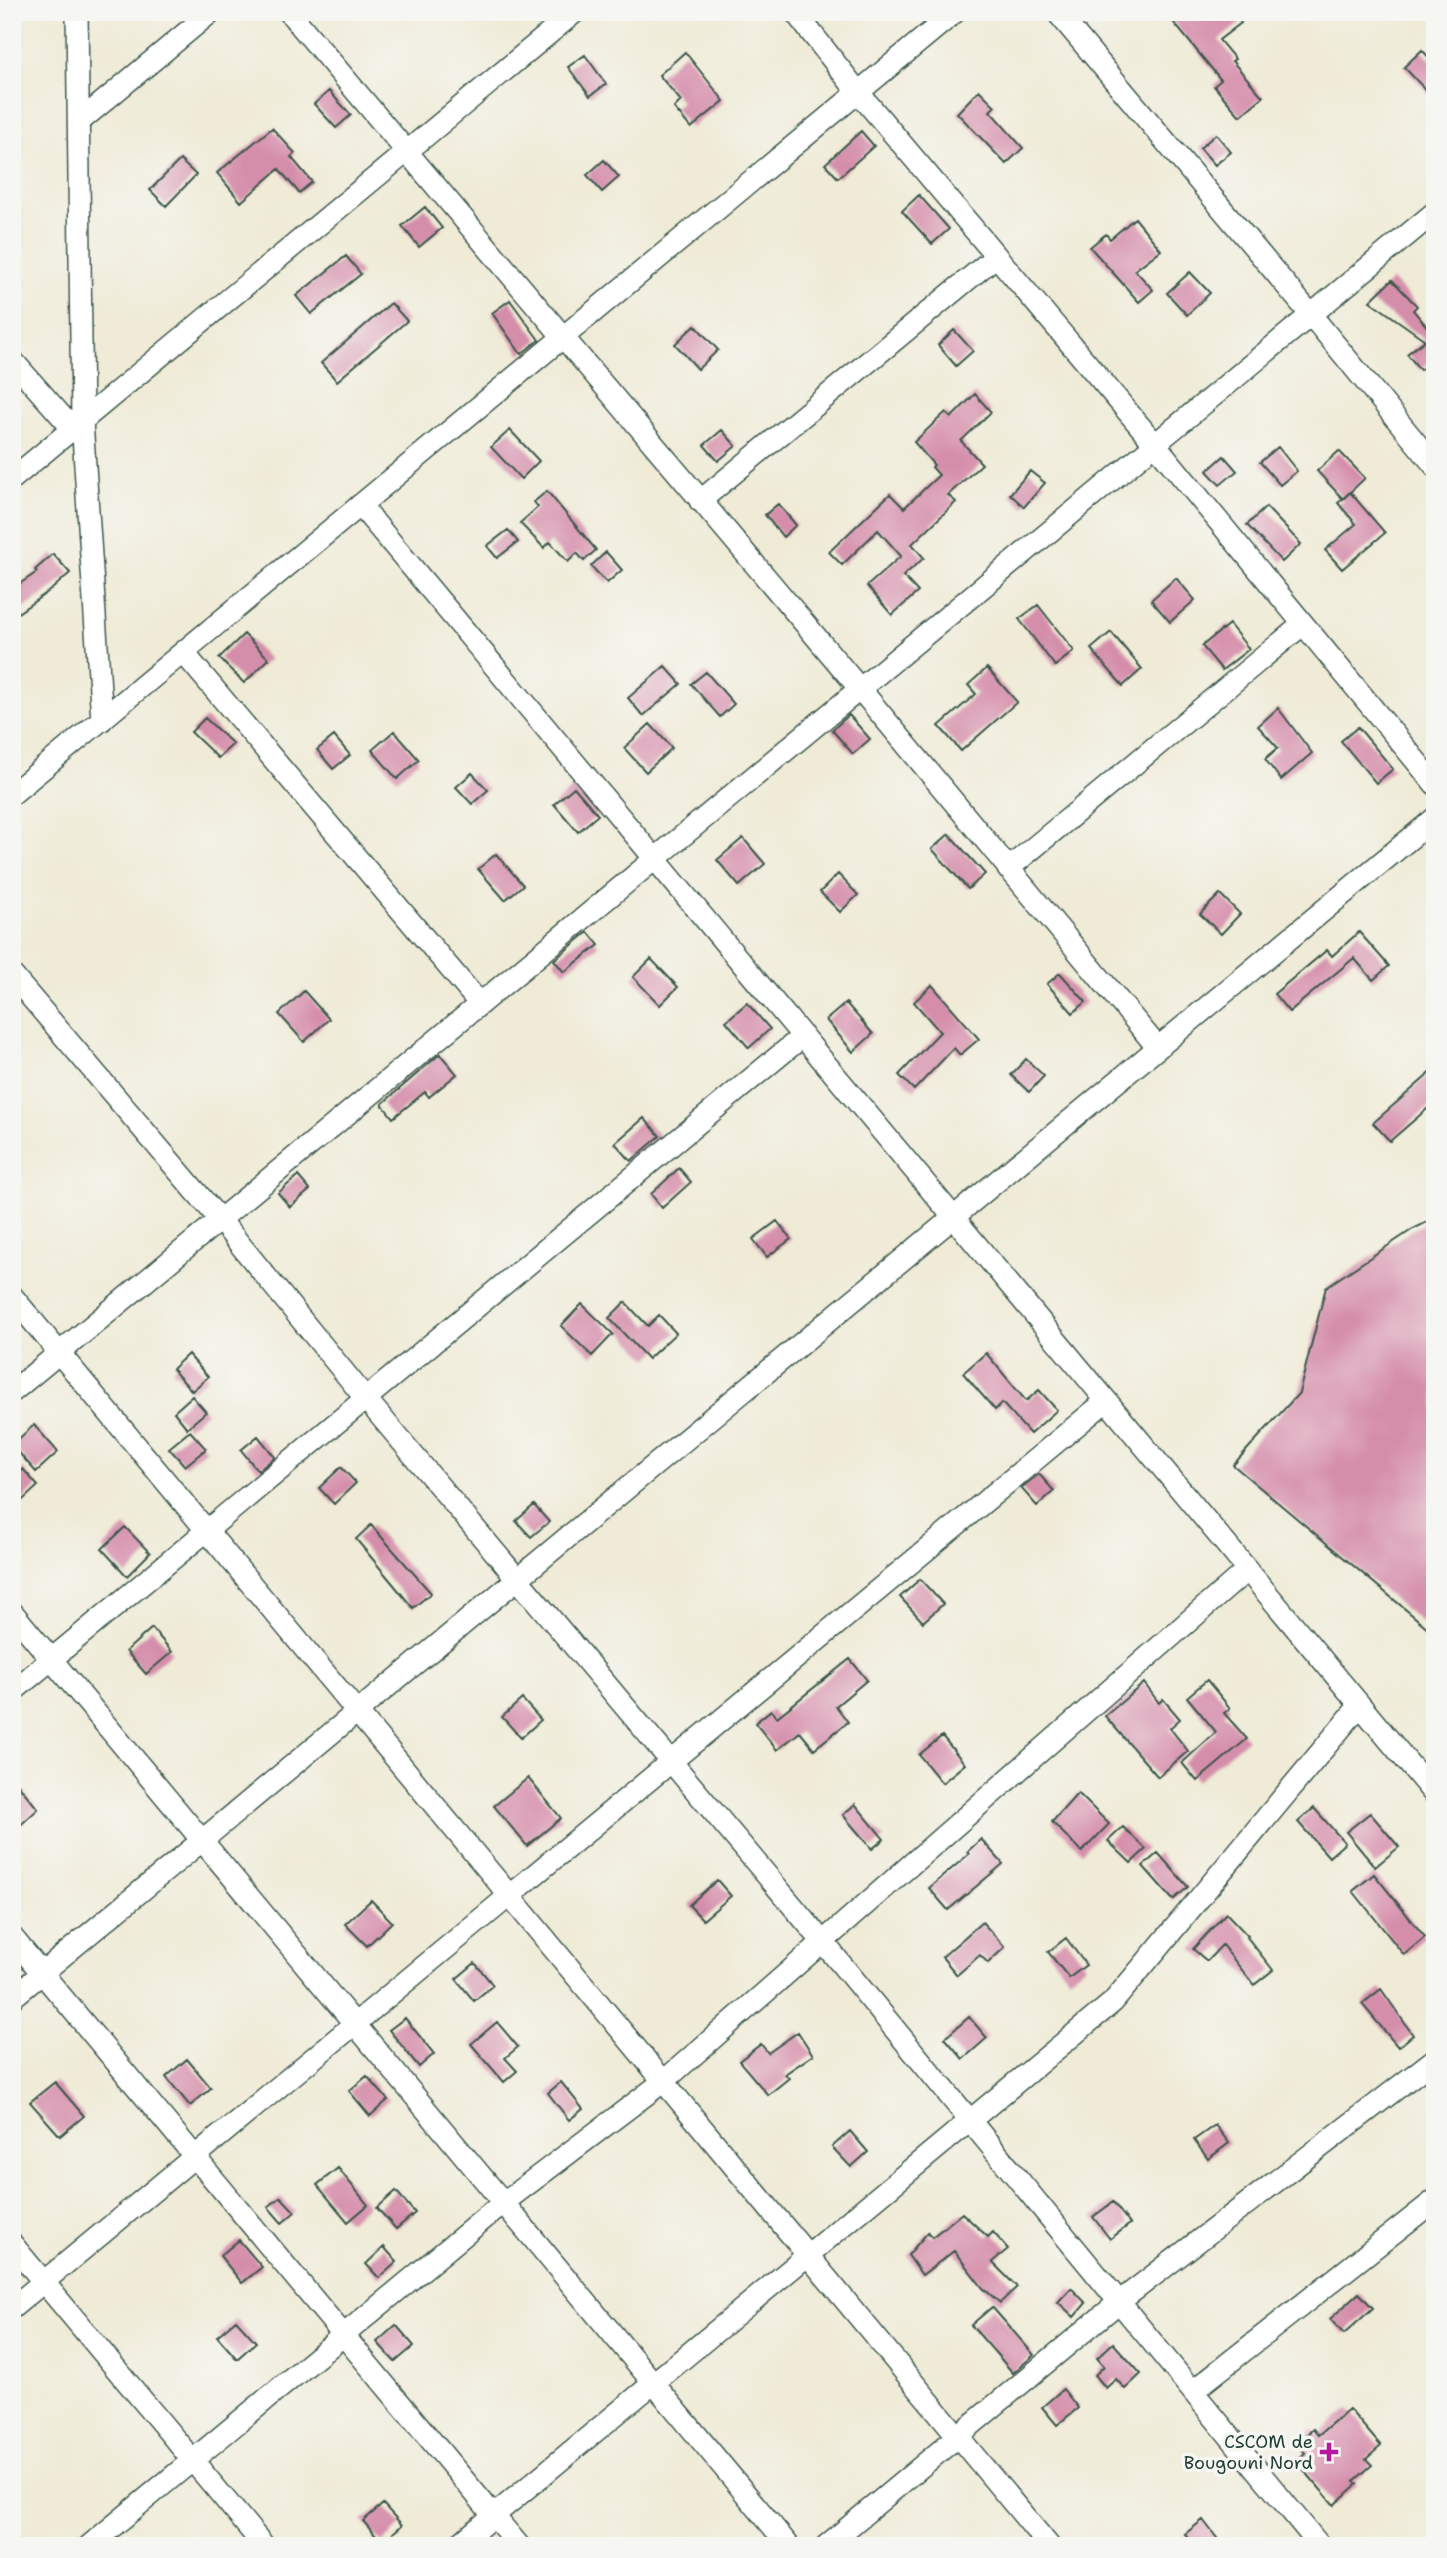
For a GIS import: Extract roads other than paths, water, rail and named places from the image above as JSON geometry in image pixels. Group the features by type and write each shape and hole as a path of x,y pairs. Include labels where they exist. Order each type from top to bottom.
{"street":[{"path":"77,12 78,425 102,720"},
{"path":"79,122 211,12"},
{"path":"289,12 860,689 1158,1048"},
{"path":"12,479 575,12"},
{"path":"795,12 858,92 1155,444 1435,784"},
{"path":"12,794 955,12"},
{"path":"1057,12 1435,466"},
{"path":"12,1392 1435,212"},
{"path":"700,502 995,257"},
{"path":"12,360 78,425"},
{"path":"360,505 657,857 1435,1795"},
{"path":"1008,869 1302,625"},
{"path":"183,652 480,1004"},
{"path":"12,1998 1435,818"},
{"path":"17,989 220,1220 517,1580 823,1942 968,2121 1194,2391 1316,2544"},
{"path":"12,1692 803,1036"},
{"path":"12,1296 1049,2546"},
{"path":"12,2308 1107,1401"},
{"path":"89,2546 503,2203 664,2081 1247,1570"},
{"path":"12,1612 789,2546"},
{"path":"457,2546 1113,2001 1360,1705"},
{"path":"12,1937 519,2546"},
{"path":"826,2546 1119,2302 1435,2059"},
{"path":"1194,2391 1435,2200"},
{"path":"12,2244 264,2546"}],"place":[{"name":"CSCOM de Bougouni Nord","path":"1329,2452"}]}
